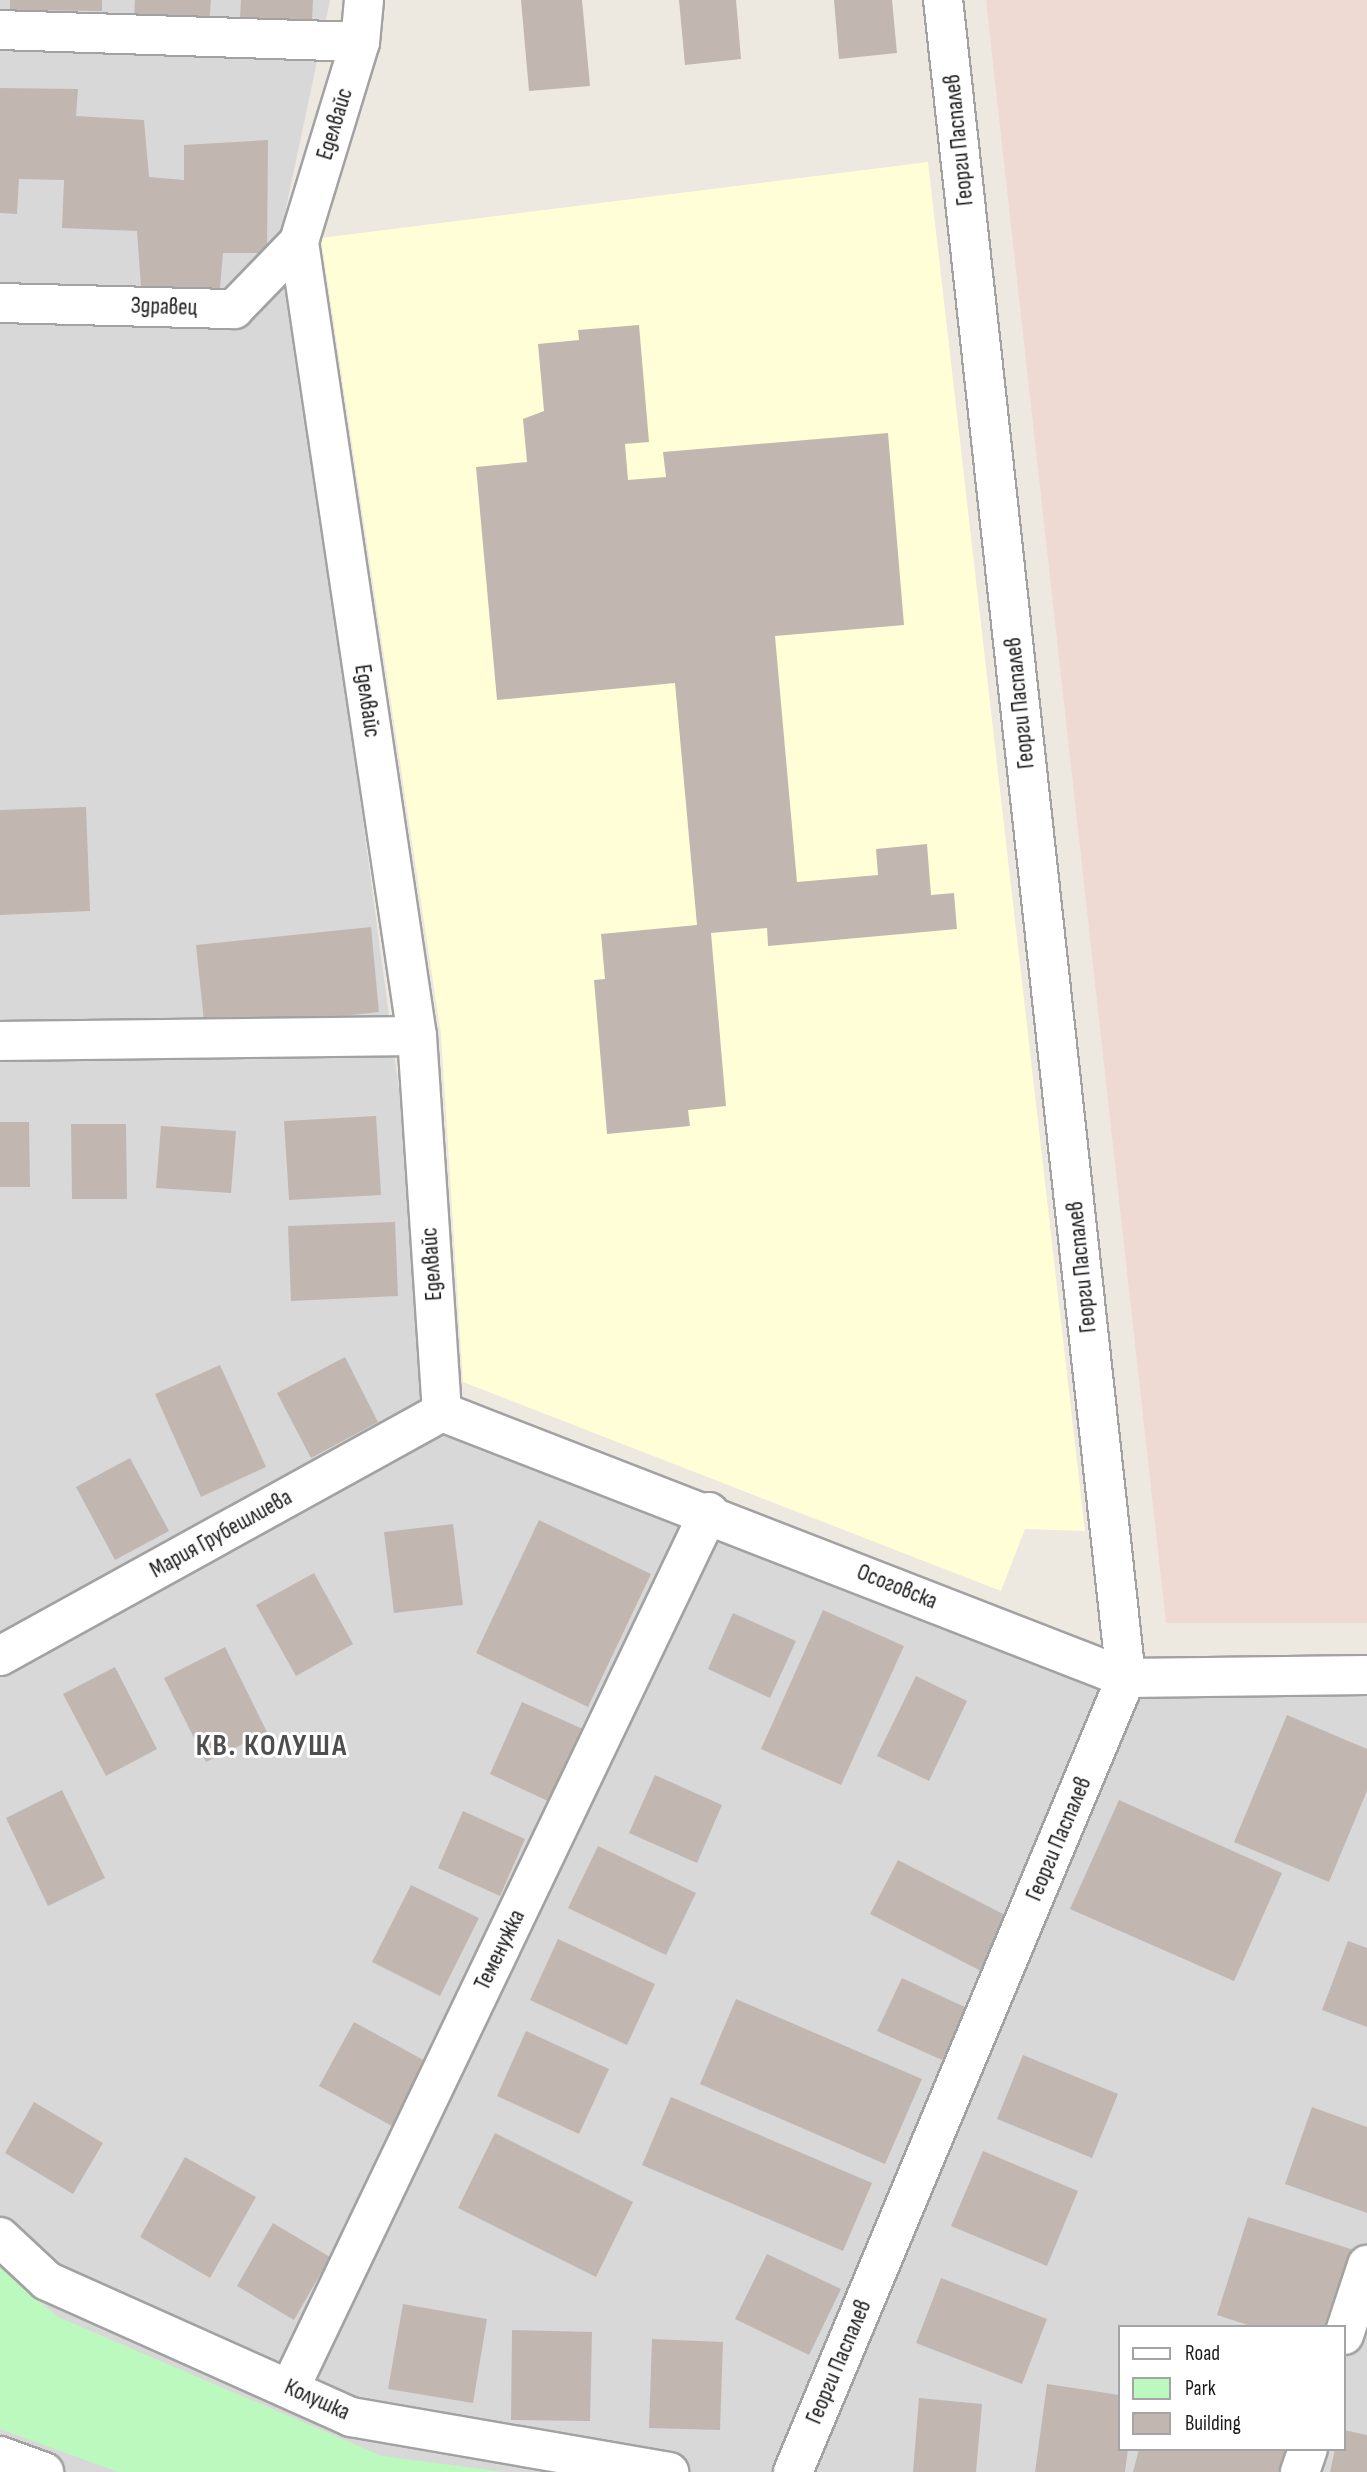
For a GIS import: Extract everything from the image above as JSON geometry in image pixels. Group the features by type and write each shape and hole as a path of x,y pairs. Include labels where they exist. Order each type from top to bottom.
{"street":[{"name":"Еделвайс","path":"364,0 360,42 299,242 417,1036 442,1412"},
{"name":"Георги Паспалев","path":"793,2472 1126,1678 943,0"},
{"path":"0,30 360,42"},
{"name":"Здравец","path":"0,303 233,309 299,242"},
{"path":"0,1041 417,1036"},
{"name":"Осоговска","path":"442,1412 709,1512 1126,1678 1367,1675"},
{"name":"Мария Грубешлиева","path":"0,1656 442,1412"},
{"name":"Теменужка","path":"290,2388 709,1512"},
{"name":"Колушка","path":"0,2237 47,2281 351,2417 669,2472"},
{"path":"1346,2329 1367,2265"},
{"path":"1300,2472 1307,2451"},
{"path":"0,2456 44,2472"}],"shaded area":[{"path":"0,0 330,0 283,222 442,1412 1126,1678 1367,1675 1367,2472 0,2472"},
{"path":"986,0 1367,0 1367,1623 1166,1623"},
{"path":"928,162 1085,1531 1025,1529 1001,1591 463,1382 441,1034 321,238"}],"green space":[{"path":"0,2268 58,2317 382,2456 504,2472 118,2472 0,2429"}],"building":[{"path":"10,0 102,0 102,11 10,10"},
{"path":"135,0 211,0 209,24 134,20"},
{"path":"241,0 313,0 312,21 240,18"},
{"path":"521,0 582,0 590,86 529,91"},
{"path":"679,0 736,0 741,59 685,65"},
{"path":"834,0 892,0 897,53 839,59"},
{"path":"0,88 78,89 76,116 144,120 149,177 184,180 184,145 268,140 267,253 223,253 220,288 141,287 137,231 62,228 64,180 19,179 17,214 0,213"},
{"path":"639,325 649,442 625,444 628,480 666,477 663,452 888,433 904,625 775,636 797,882 878,875 876,849 927,844 931,895 954,893 957,929 768,946 767,928 711,933 726,1106 688,1110 690,1126 607,1134 594,980 605,979 601,934 697,925 675,683 497,700 476,467 527,462 523,419 544,411 538,344 579,340 578,330"},
{"path":"86,807 90,911 0,915 0,810"},
{"path":"371,927 379,1012 205,1031 196,945"},
{"path":"376,1116 381,1195 289,1200 284,1121"},
{"path":"0,1122 29,1122 30,1187 0,1187"},
{"path":"71,1124 126,1124 127,1199 72,1199"},
{"path":"161,1126 236,1131 231,1193 156,1188"},
{"path":"395,1222 398,1296 291,1301 288,1226"},
{"path":"345,1357 378,1422 311,1458 277,1393"},
{"path":"220,1365 266,1467 201,1497 155,1394"},
{"path":"130,1458 169,1531 115,1560 76,1487"},
{"path":"539,1520 651,1574 588,1707 476,1653"},
{"path":"453,1524 463,1605 394,1613 384,1532"},
{"path":"314,1573 353,1644 296,1676 256,1605"},
{"path":"823,1610 904,1646 841,1785 761,1749"},
{"path":"733,1613 796,1641 770,1698 708,1669"},
{"path":"225,1647 267,1732 206,1762 164,1678"},
{"path":"115,1667 157,1749 106,1776 63,1694"},
{"path":"916,1676 967,1701 929,1781 877,1756"},
{"path":"522,1702 583,1729 550,1802 490,1774"},
{"path":"1287,1715 1367,1749 1367,1791 1329,1882 1234,1842"},
{"path":"655,1775 722,1805 697,1863 629,1833"},
{"path":"62,1790 105,1878 48,1906 6,1818"},
{"path":"1119,1800 1282,1873 1234,1981 1070,1909"},
{"path":"463,1811 525,1839 500,1896 438,1868"},
{"path":"598,1846 696,1893 666,1955 568,1908"},
{"path":"898,1860 1009,1917 981,1971 870,1914"},
{"path":"411,1885 479,1918 440,1996 372,1962"},
{"path":"558,1939 655,1984 627,2045 530,2000"},
{"path":"1348,1941 1367,1948 1367,2027 1322,2010"},
{"path":"902,1978 967,2008 942,2060 877,2031"},
{"path":"736,1999 922,2079 885,2164 700,2084"},
{"path":"354,2022 427,2062 392,2126 319,2086"},
{"path":"526,2031 609,2069 579,2134 497,2096"},
{"path":"1023,2055 1118,2094 1092,2158 997,2119"},
{"path":"671,2097 872,2183 843,2251 642,2165"},
{"path":"34,2102 103,2143 73,2194 5,2153"},
{"path":"1312,2107 1367,2127 1367,2213 1285,2184"},
{"path":"495,2133 633,2202 596,2277 458,2208"},
{"path":"983,2151 1078,2191 1047,2266 951,2226"},
{"path":"185,2157 256,2197 210,2278 140,2237"},
{"path":"1248,2217 1354,2250 1331,2325 1248,2325 1217,2315"},
{"path":"273,2223 330,2257 294,2320 237,2286"},
{"path":"767,2254 841,2289 809,2355 735,2319"},
{"path":"941,2278 1047,2319 1022,2384 916,2343"},
{"path":"403,2304 487,2319 473,2403 388,2389"},
{"path":"512,2330 592,2332 590,2421 511,2420"},
{"path":"652,2339 723,2342 720,2430 649,2428"},
{"path":"1047,2384 1118,2395 1118,2451 1128,2451 1125,2472 1035,2472"},
{"path":"919,2398 982,2404 976,2472 913,2472"},
{"path":"1346,2430 1367,2435 1367,2472 1330,2472 1335,2451 1346,2451"},
{"path":"1138,2451 1287,2451 1281,2472 1133,2472"}],"district":[{"name":"КВ. КОЛУША","path":"272,1746"}]}
